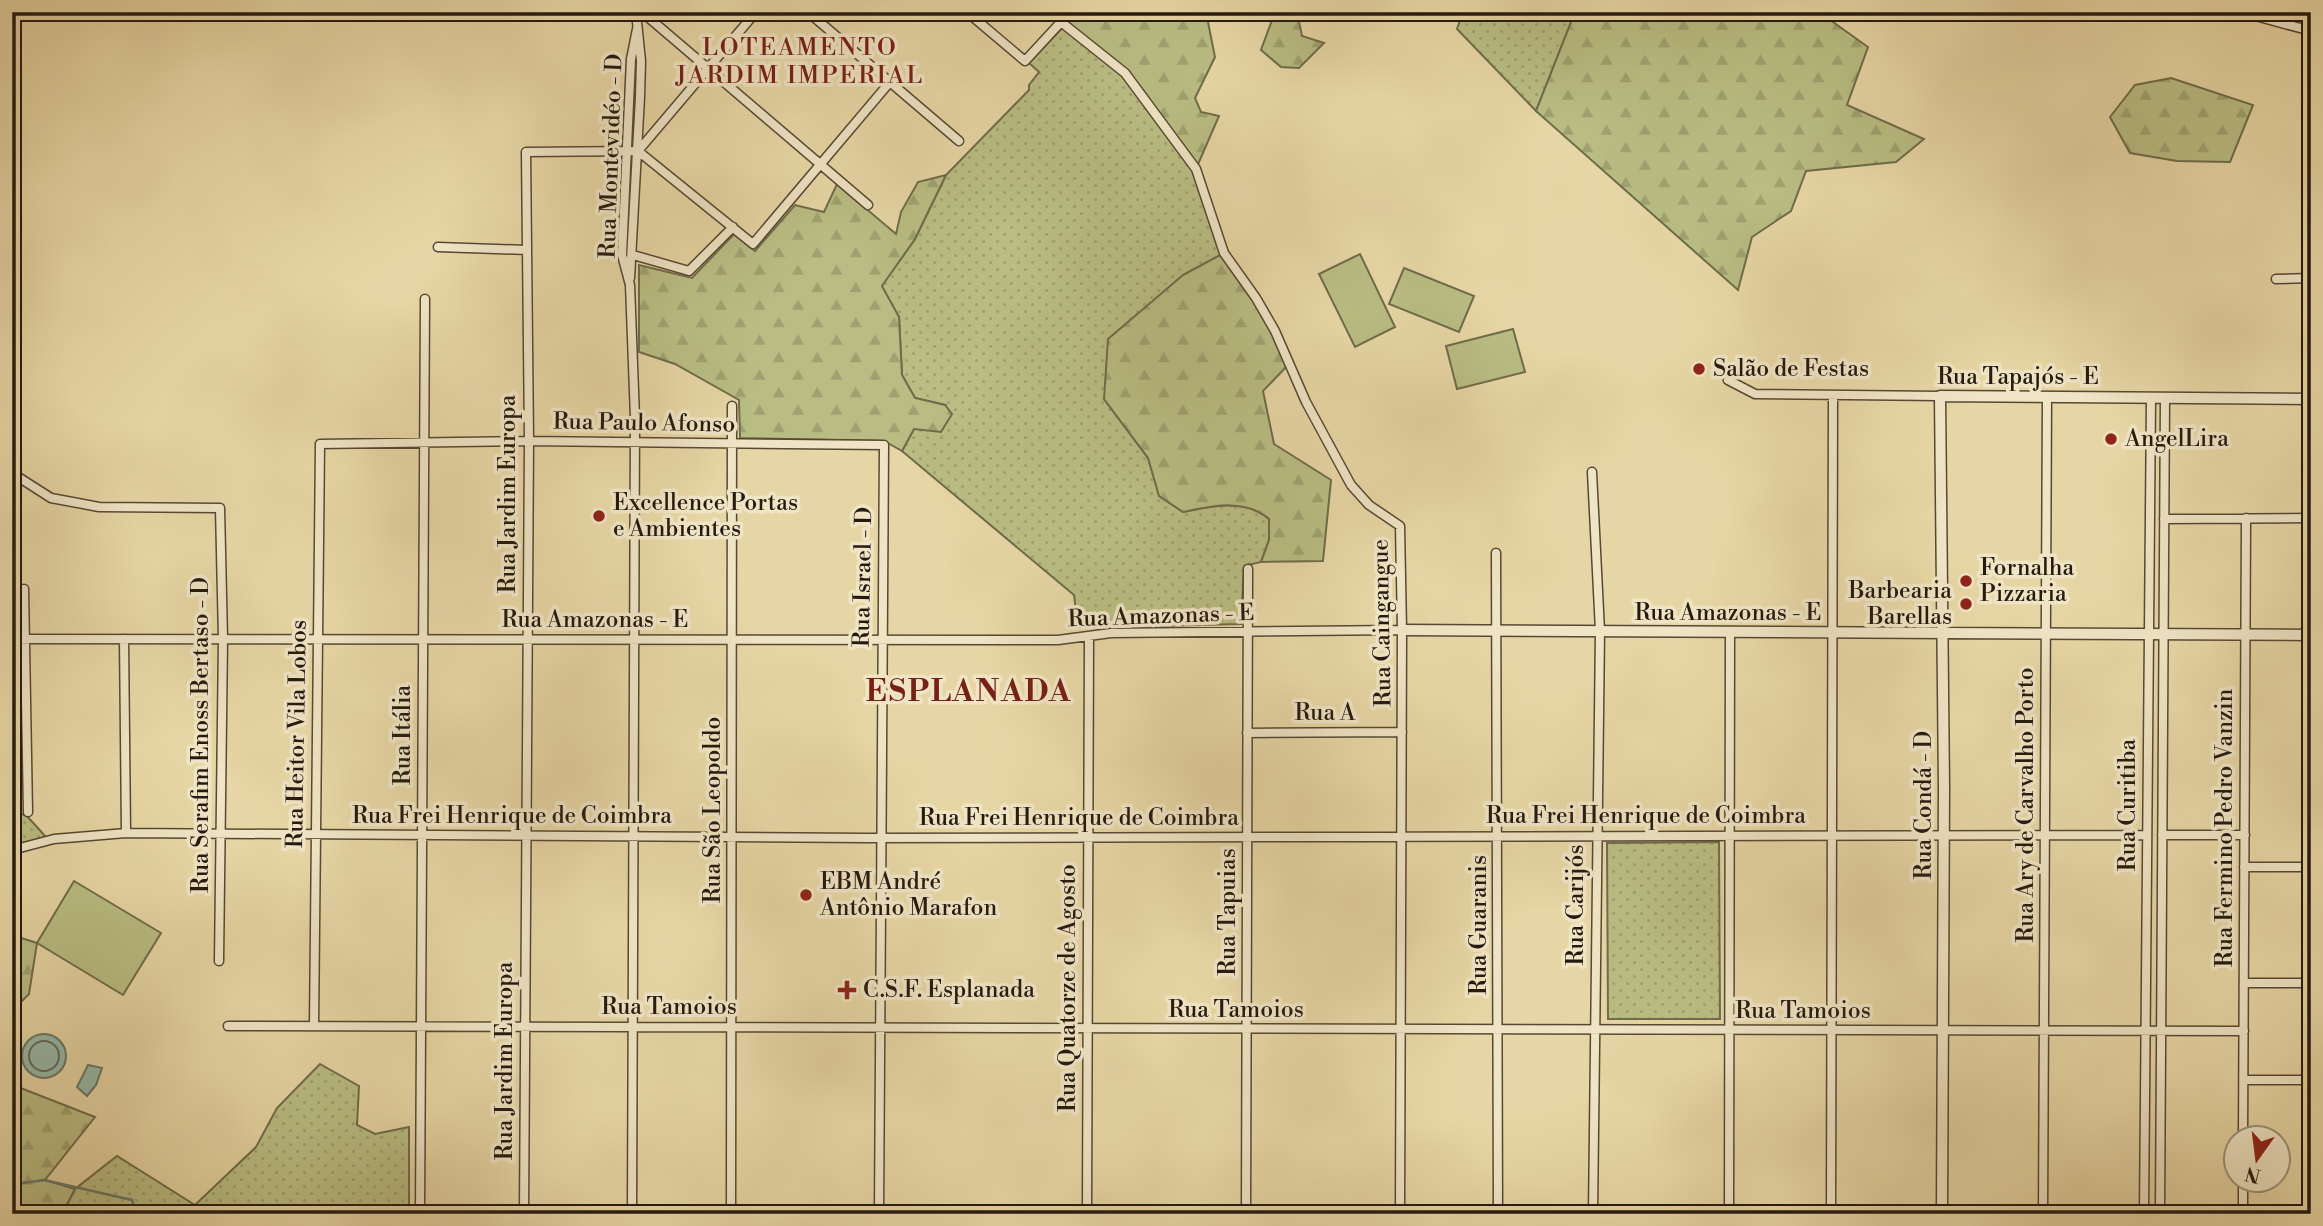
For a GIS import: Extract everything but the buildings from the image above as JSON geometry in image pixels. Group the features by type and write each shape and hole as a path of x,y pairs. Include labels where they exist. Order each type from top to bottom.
{"street":[{"name":"Rua Montevidéo - D","path":"632,1214 635,443 634,341 630,285 640,97 636,12"},
{"path":"642,12 869,205"},
{"path":"638,151 756,12"},
{"path":"808,12 959,141"},
{"name":"Rua Caingangue","path":"967,12 1025,61 1061,22 1125,73 1196,169 1224,253 1275,331 1306,402 1351,485 1369,505 1400,526 1400,1214"},
{"path":"2241,12 2311,31"},
{"name":"Rua Montevidéo - D","path":"630,285 622,254 631,59 638,29"},
{"path":"627,151 638,151 753,244 890,82"},
{"path":"629,97 640,97"},
{"name":"Rua Jardim Europa","path":"524,1214 529,442 526,152 627,151"},
{"path":"633,255 689,271 733,227"},
{"path":"438,247 527,250"},
{"path":"2276,279 2311,278"},
{"name":"Rua Itália","path":"420,1214 425,299"},
{"name":"Rua Tapajós - E","path":"1728,380 1755,394 2311,399"},
{"path":"1831,1214 1833,395"},
{"name":"Rua Condá - D","path":"1940,396 1944,834 1942,1214"},
{"name":"Rua Ary de Carvalho Porto","path":"2043,1214 2047,397"},
{"name":"Rua Curitiba","path":"2144,1214 2151,397"},
{"name":"Rua Curitiba","path":"2160,1214 2165,398"},
{"name":"Rua São Leopoldo","path":"732,406 732,1214"},
{"name":"Rua Paulo Afonso","path":"320,444 529,442 884,445"},
{"name":"Rua Heitor Vila Lobos","path":"314,1026 320,444"},
{"name":"Rua Israel - D","path":"878,1214 884,445"},
{"name":"Rua Carijós","path":"1592,472 1600,631 1595,835 1593,1214"},
{"name":"Rua Serafim Enoss Bertaso - D","path":"12,473 51,498 99,507 220,508 223,639 219,961"},
{"path":"2164,519 2311,518"},
{"name":"Rua Fermino Pedro Vanzin","path":"2244,1124 2246,519"},
{"name":"Rua Guaranis","path":"1496,553 1498,1214"},
{"name":"Rua Tapuias","path":"1246,1214 1248,569"},
{"path":"24,589 28,813"},
{"name":"Rua Amazonas - E","path":"12,639 1059,640 1089,636 1402,630 2311,635"},
{"path":"1729,1214 1730,632"},
{"name":"Rua Quatorze de Agosto","path":"1087,1214 1089,636"},
{"path":"124,639 126,833"},
{"name":"Rua A","path":"1247,733 1402,732"},
{"name":"Rua Frei Henrique de Coimbra","path":"12,850 54,839 126,833 880,838 2147,835"},
{"path":"2162,835 2245,835"},
{"path":"2244,867 2311,867"},
{"path":"2244,983 2311,983"},
{"name":"Rua Tamoios","path":"228,1026 2244,1031"},
{"path":"2244,1080 2311,1080"},
{"path":"2243,1194 2243,1214"}],"green space":[{"path":"1066,12 1206,12 1215,57 1195,98 1201,112 1219,116 1196,169 1125,73 1065,25"},
{"path":"1275,12 1297,12 1302,36 1324,43 1299,68 1281,67 1261,50"},
{"path":"1463,12 1575,12 1536,111 1457,29"},
{"path":"1575,12 1819,12 1868,47 1847,105 1924,139 1896,162 1806,171 1791,211 1752,237 1738,290 1536,111"},
{"path":"1065,25 1125,73 1196,169 1224,253 1183,275 1147,307 1104,399 1148,458 1160,496 1183,512 1228,505 1250,508 1269,519 1269,540 1261,562 1244,566 1241,624 1078,628 1074,595 902,451 914,429 945,405 915,398 902,375 899,317 881,286 915,239 946,175 1029,90 1029,85 1039,72 1029,63"},
{"path":"2171,78 2253,105 2230,162 2177,161 2130,153 2110,117 2135,85"},
{"path":"946,175 915,239 882,286 899,317 902,375 915,398 945,405 952,414 941,432 914,429 902,451 884,441 740,438 739,400 675,364 639,352 639,265 692,278 734,234 755,251 795,205 824,212 837,184 896,234 901,212 918,182"},
{"path":"1224,253 1256,298 1288,365 1263,391 1274,444 1331,480 1323,561 1261,562 1269,540 1269,519 1260,512 1228,505 1183,512 1159,496 1148,458 1104,399 1108,339 1183,275"},
{"path":"1360,254 1395,327 1355,347 1319,274"},
{"path":"1404,268 1474,296 1459,332 1389,304"},
{"path":"1513,329 1525,372 1457,389 1446,346"},
{"path":"12,813 26,815 46,837 12,847"},
{"path":"1719,842 1720,1019 1608,1019 1607,843"},
{"path":"74,881 161,933 123,995 37,943"},
{"path":"12,935 37,943 29,994 12,1011"},
{"path":"320,1064 359,1086 357,1125 375,1134 409,1127 409,1211 62,1214 75,1189 117,1156 195,1205 256,1147 277,1108"},
{"path":"18,1087 95,1117 45,1180 75,1189 62,1214 12,1214 12,1091"}],"water":[{"path":"44,1034 60,1040 66,1056 60,1072 44,1078 28,1072 22,1056 28,1040"},
{"path":"88,1065 102,1068 96,1085 87,1096 77,1087"}],"waterway":[{"path":"12,1180 23,1183 44,1180 132,1200 136,1214"}],"place":[{"name":"Salão de Festas","path":"1699,369"},
{"name":"AngelLira","path":"2111,439"},
{"name":"Excellence Portas e Ambientes","path":"599,516"},
{"name":"Fornalha Pizzaria","path":"1966,581"},
{"name":"Barbearia Barellas","path":"1966,604"},
{"name":"EBM André Antônio Marafon","path":"806,895"},
{"name":"C.S.F. Esplanada","path":"847,990"}],"district":[{"name":"LOTEAMENTO JARDIM IMPERIAL","path":"800,62"},
{"name":"ESPLANADA","path":"969,692"}]}
